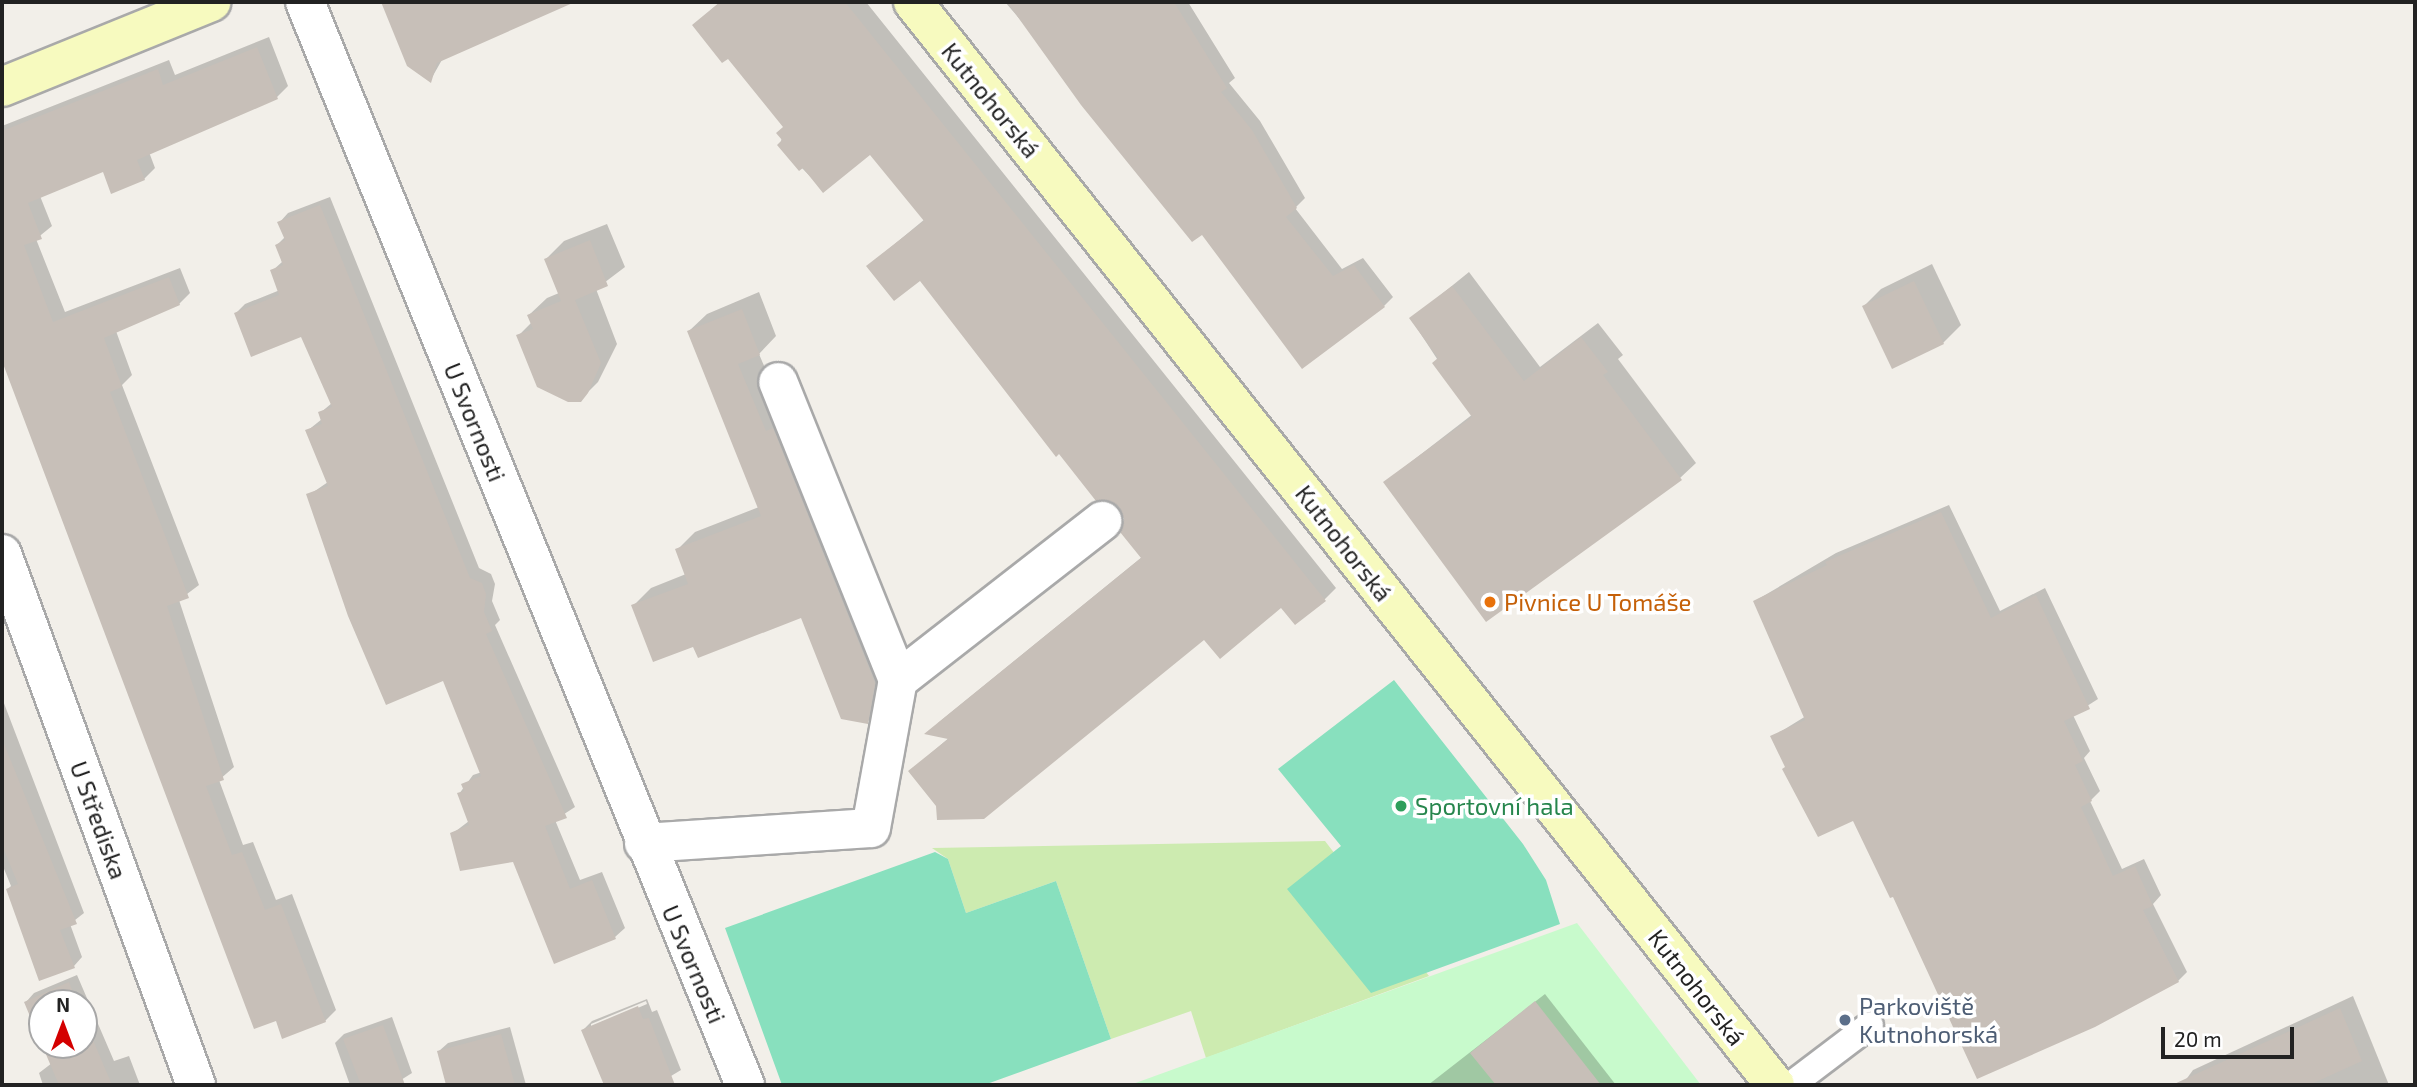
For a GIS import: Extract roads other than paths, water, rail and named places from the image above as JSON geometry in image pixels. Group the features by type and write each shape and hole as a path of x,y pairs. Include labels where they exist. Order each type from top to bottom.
{"main road":[{"path":"2,87 211,2"},
{"name":"Kutnohorská","path":"913,2 1775,1085"}],"street":[{"name":"U Svornosti","path":"305,2 644,843 745,1085"},
{"path":"644,843 870,828 898,680 778,382"},
{"path":"898,680 1102,521"},
{"name":"U Střediska","path":"2,554 196,1085"}],"lane":[{"path":"1791,1085 1870,1025"}],"place":[{"name":"Pivnice U Tomáše","path":"1490,602"},
{"name":"Sportovní hala","path":"1401,806"},
{"name":"Parkoviště Kutnohorská","path":"1845,1020"}]}
